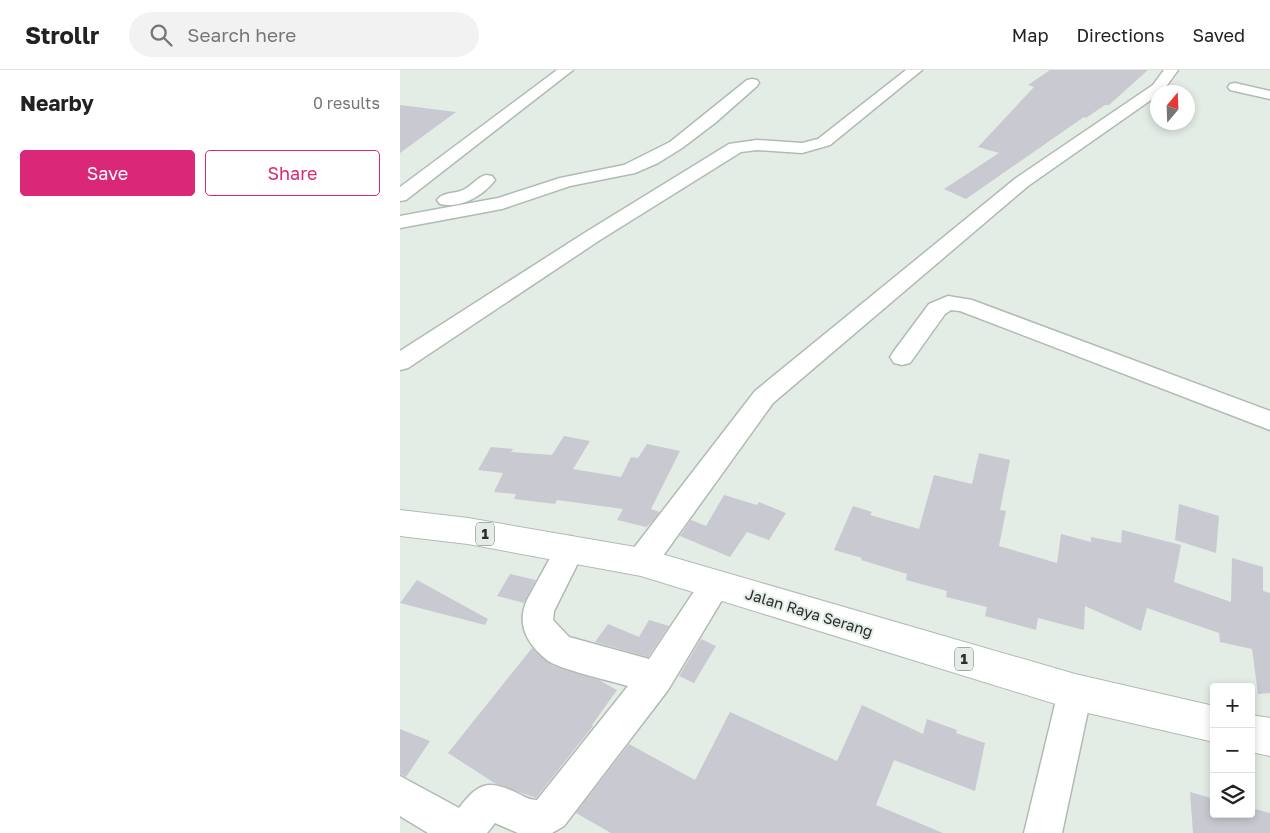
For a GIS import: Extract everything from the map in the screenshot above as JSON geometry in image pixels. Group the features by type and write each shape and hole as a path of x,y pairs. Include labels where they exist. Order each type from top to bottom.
{"highway":[{"name":"Jalan Raya Serang","path":"400,523 468,531 641,562 1075,692 1210,723"},
{"path":"1255,734 1270,737"}],"street":[{"path":"400,196 566,70"},
{"path":"400,362 593,236 735,148 757,144 806,149 816,147 915,70"},
{"path":"641,562 764,397 1022,182 1158,88 1171,70"},
{"path":"400,221 502,204 566,182 630,169 676,145 752,83"},
{"path":"1235,87 1270,95"},
{"path":"400,221 426,205 473,193 486,180"},
{"path":"902,357 937,309 948,304 964,305 1270,421"},
{"path":"570,549 538,610 537,620 539,629 559,650 656,678"},
{"path":"400,795 458,829 468,827 486,804 494,802 532,820 544,819 552,813 656,678 716,585"},
{"path":"1043,833 1075,692"}],"building":[{"path":"1050,70 1148,70 1109,105 1105,105 1086,118 1084,117 966,199 944,189 999,153 978,147 1034,87 1028,85"},
{"path":"400,105 456,112 400,153"},
{"path":"564,436 590,441 573,469 621,477 631,457 638,458 647,444 680,451 651,509 660,512 650,524 646,527 617,520 623,509 557,500 555,504 514,499 516,494 494,492 503,473 478,470 491,447 513,449 511,452 552,455"},
{"path":"979,453 1010,460 1000,510 1006,511 999,546 1057,563 1061,534 1091,542 1091,537 1121,543 1122,530 1181,545 1174,582 1231,602 1232,558 1263,567 1263,591 1270,593 1270,693 1258,694 1252,649 1220,642 1219,633 1147,608 1141,631 1085,606 1084,630 1038,618 1036,630 985,616 987,607 946,597 947,591 906,580 907,574 834,550 853,506 872,512 870,515 919,529 934,475 972,484"},
{"path":"724,495 757,505 759,502 786,513 769,540 747,532 730,557 680,536 691,520 706,526"},
{"path":"1179,504 1219,516 1216,553 1175,540"},
{"path":"510,574 536,580 524,603 497,596"},
{"path":"417,580 488,619 485,625 400,603"},
{"path":"649,620 669,626 648,657 595,642 608,624 639,637"},
{"path":"701,639 716,646 694,683 679,676"},
{"path":"532,648 552,665 599,680 617,690 593,726 536,798 496,784 448,753"},
{"path":"862,705 923,734 927,719 957,730 956,733 985,743 975,791 894,760 876,805 943,833 611,833 576,813 629,744 695,780 730,712 837,761"},
{"path":"400,729 430,741 406,777 400,774"},
{"path":"1190,792 1210,798 1210,818 1255,818 1255,809 1270,813 1270,833 1193,833"}]}
